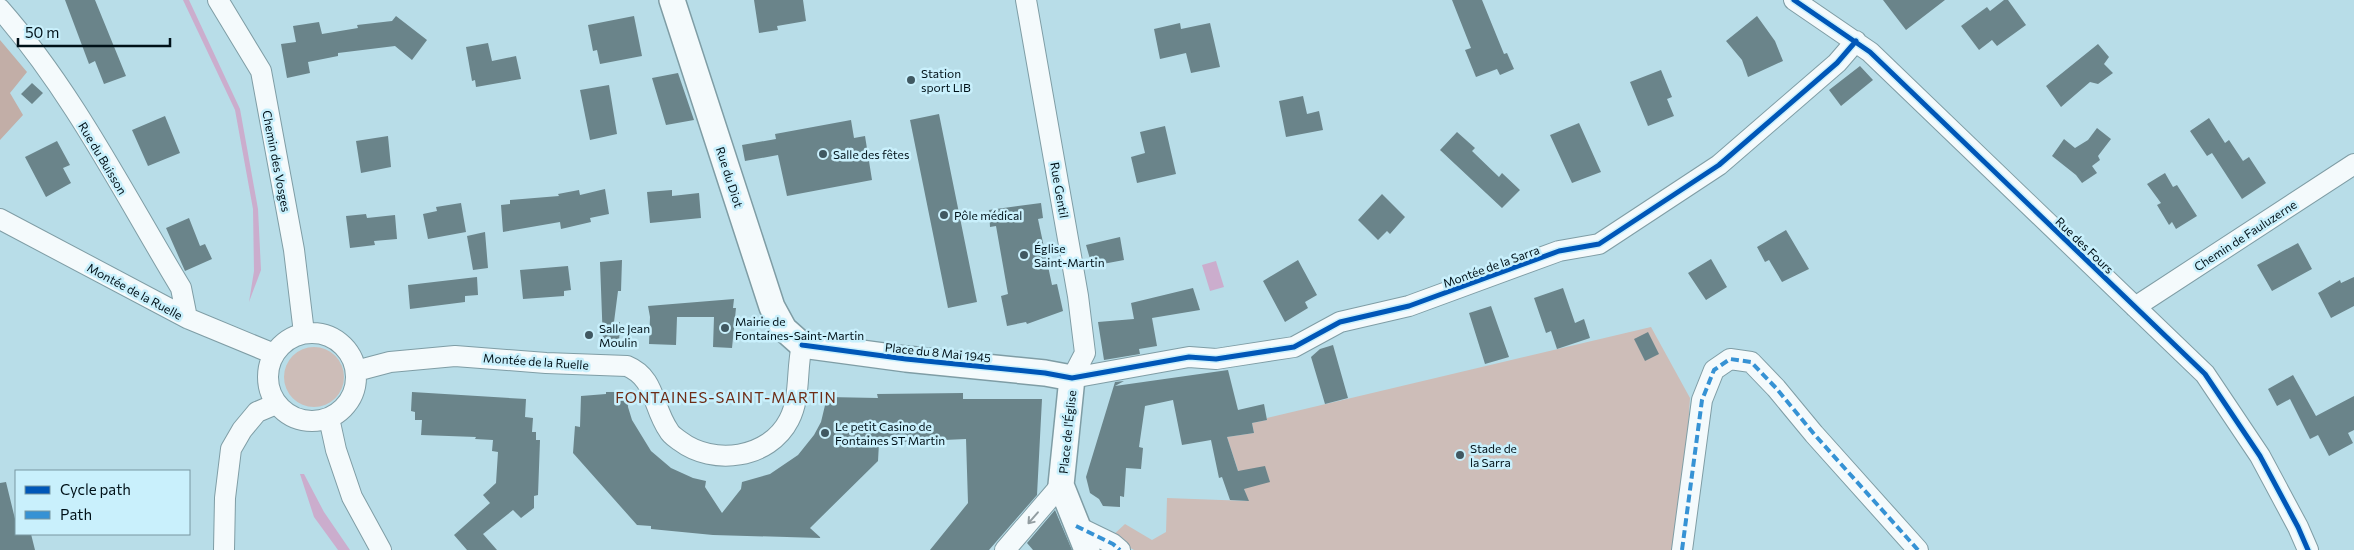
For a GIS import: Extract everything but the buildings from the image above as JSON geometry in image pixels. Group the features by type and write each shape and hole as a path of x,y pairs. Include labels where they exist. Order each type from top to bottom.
{"street":[{"name":"Chemin des Vosges","path":"218,0 260,71 294,250 304,333"},
{"name":"Rue du Diot","path":"672,0 772,307 784,329 802,345"},
{"name":"Rue Gentil","path":"1026,0 1078,296 1085,353 1072,378"},
{"name":"Rue des Fours","path":"1794,0 1856,41 2205,374 2260,456 2298,527 2308,550"},
{"name":"Rue du Buisson","path":"0,9 18,30 71,105 181,288 187,318"},
{"name":"Montée de la Sarra","path":"1072,378 1189,357 1216,359 1294,347 1340,322 1409,306 1559,251 1599,244 1720,164 1837,63 1856,41"},
{"name":"Chemin de Fauluzerne","path":"2135,307 2354,164"},
{"name":"Montée de la Ruelle","path":"0,219 187,318 274,354"},
{"path":"304,333 319,333 332,337 344,346 352,357 356,371 356,385 351,399 342,410 330,418 316,422 301,421 287,414 276,404 268,383 268,368 274,354 282,344 292,337 304,333"},
{"name":"Montée de la Ruelle","path":"356,371 390,362 455,356 546,363 627,366 639,371 649,384 657,410 670,433 687,446 703,454 722,457 758,448 777,436 789,420 797,397 798,360 802,345"},
{"name":"Place du 8 Mai 1945","path":"802,345 906,360 1045,373 1072,378"},
{"path":"1682,550 1702,400 1714,370 1730,359 1751,362 1918,550"},
{"name":"Place de l'Église","path":"1061,485 1072,378"},
{"path":"224,550 225,498 231,449 242,430 257,412 276,404"},
{"path":"330,418 336,450 352,497 381,550"},
{"path":"1005,550 1061,485 1087,550"},
{"path":"1076,526 1113,544 1120,550"}],"shaded area":[{"path":"183,0 189,0 240,109 258,209 261,270 249,302 254,271 253,209 235,110"},
{"path":"0,40 27,72 10,93 23,115 0,140"},
{"path":"1216,261 1224,287 1210,291 1202,265"},
{"name":"Stade de la Sarra","path":"1651,327 1690,398 1684,493 1671,550 1134,550 1111,537 1125,524 1152,540 1166,532 1167,498 1248,501 1227,437 1254,433 1252,423"},
{"path":"314,347 331,352 339,360 344,377 339,394 331,402 314,407 297,402 289,394 284,377 289,360 297,352"},
{"path":"300,474 304,474 324,512 350,550 338,550 314,517"}],"marked path":[{"path":"1682,550 1702,400 1714,370 1730,359 1751,362 1918,550"},
{"path":"1076,526 1113,544 1120,550"}],"cycle path":[{"path":"1794,0 1870,52 2205,374 2260,456 2298,527 2308,550"},
{"path":"802,345 906,359 1045,373 1072,378 1189,357 1216,359 1294,347 1340,322 1409,306 1559,251 1599,244 1719,165 1837,63 1856,41"}],"place":[{"name":"Station sport LIB","path":"911,80"},
{"name":"Salle des fêtes","path":"823,154"},
{"name":"Pôle médical","path":"944,215"},
{"name":"Église Saint-Martin","path":"1024,255"},
{"name":"Mairie de Fontaines-Saint-Martin","path":"725,328"},
{"name":"Salle Jean Moulin","path":"589,335"},
{"name":"Le petit Casino de Fontaines ST Martin","path":"825,433"},
{"name":"Stade de la Sarra","path":"1460,455"}],"district":[{"name":"FONTAINES-SAINT-MARTIN","path":"726,397"}]}
